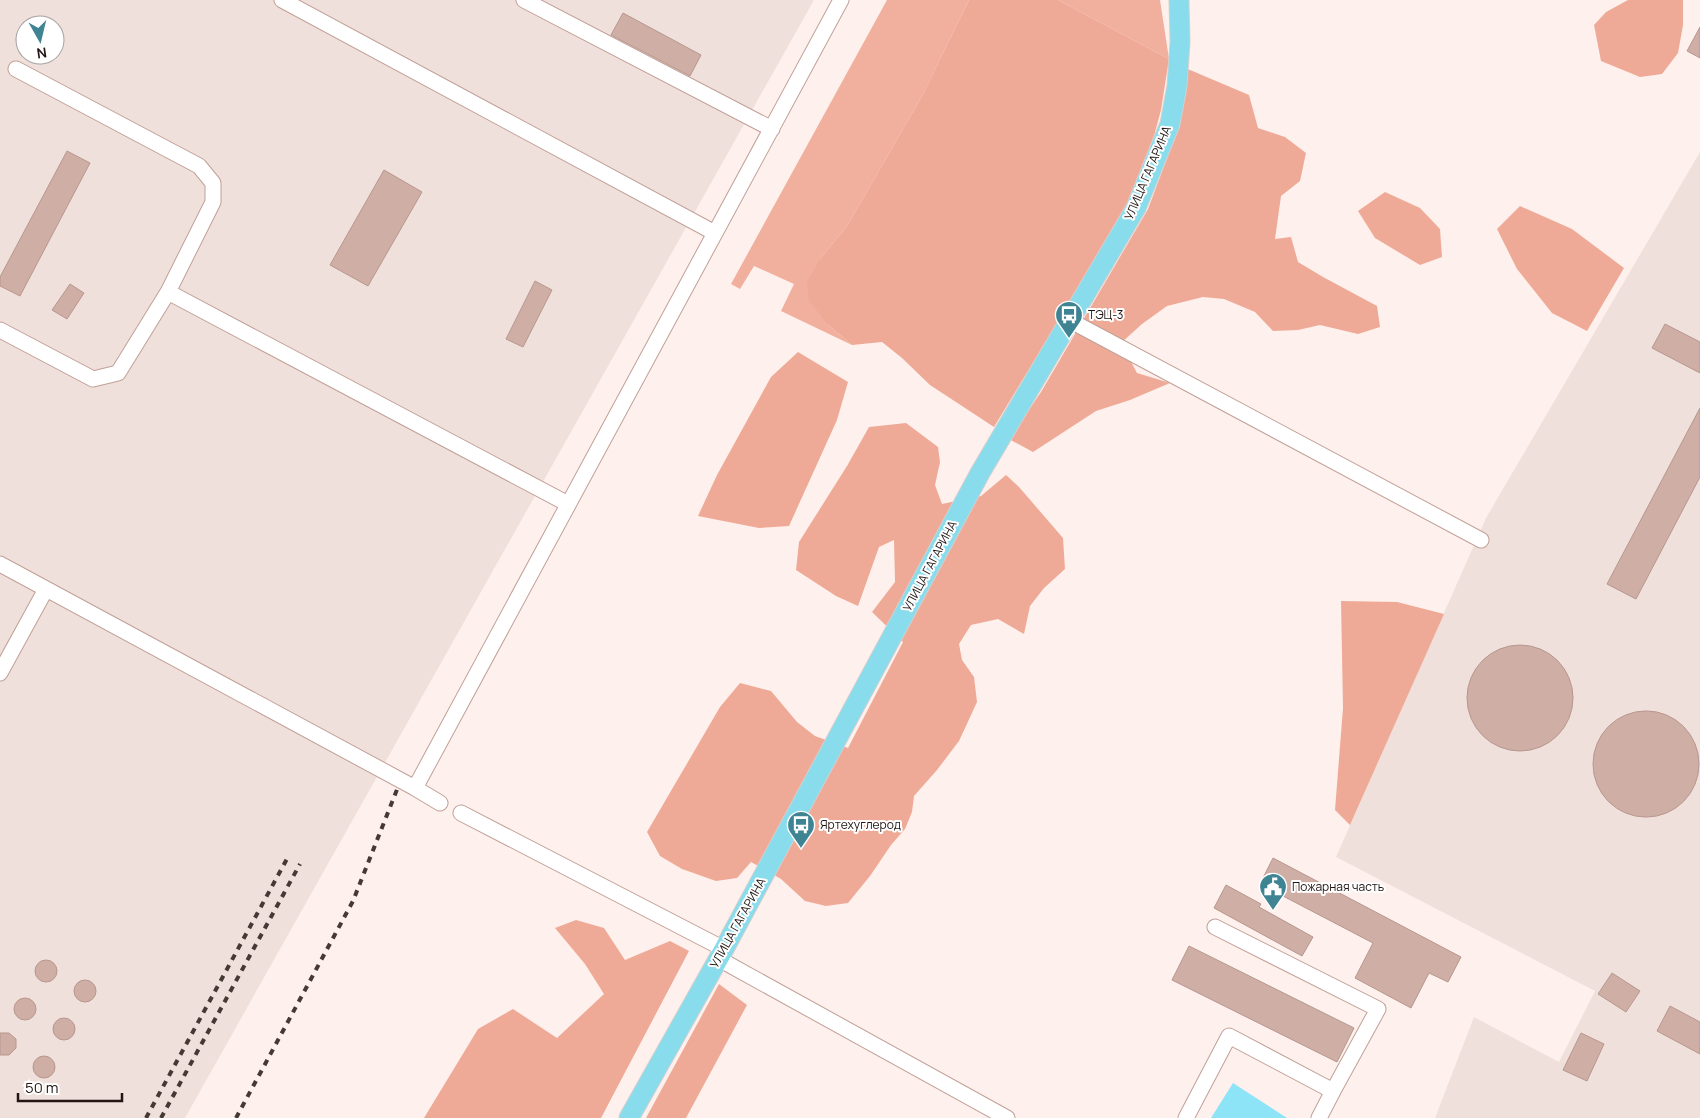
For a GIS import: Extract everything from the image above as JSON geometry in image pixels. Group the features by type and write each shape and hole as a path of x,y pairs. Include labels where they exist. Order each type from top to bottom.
{"main road":[{"name":"УЛИЦА ГАГАРИНА","path":"629,1118 722,954 980,473 1136,208 1170,124 1177,86 1180,42 1179,0"}],"street":[{"path":"282,0 715,234"},
{"path":"524,0 772,129"},
{"path":"414,788 841,0"},
{"path":"0,330 93,379 118,373 168,292 213,202 213,183 199,166 16,69"},
{"path":"168,292 568,504"},
{"path":"1070,321 1481,540"},
{"path":"0,564 440,803"},
{"path":"0,673 46,589"},
{"path":"461,812 722,954 1007,1118"},
{"path":"1215,927 1378,1009 1319,1118"},
{"path":"1186,1118 1229,1036 1333,1091"}],"shaded area":[{"path":"0,0 814,0 185,1118 0,1118"},
{"path":"887,0 969,0 922,96 847,226 820,259 828,325 852,345 781,311 794,284 754,266 740,289 731,284"},
{"path":"969,0 1058,0 1169,59 1161,110 1154,136 1123,215 994,427 930,385 882,342 852,345 828,325 809,300 807,282 820,259 847,226 922,96"},
{"path":"1058,0 1160,0 1169,59"},
{"path":"1628,0 1683,0 1683,25 1678,53 1662,74 1640,77 1601,61 1594,25 1606,12"},
{"path":"1183,67 1249,95 1258,128 1285,137 1306,153 1300,181 1281,196 1275,239 1291,237 1298,262 1377,306 1380,327 1358,334 1320,325 1298,330 1273,331 1255,312 1224,299 1203,297 1167,306 1142,324 1121,343 1137,373 1170,383 1130,400 1096,411 1033,452 1009,439 1041,392 1148,209 1175,137 1180,109"},
{"path":"1700,152 1700,1118 1435,1118 1474,1017 1559,1062 1595,991 1336,857 1486,518"},
{"path":"1385,192 1420,208 1440,229 1442,257 1420,265 1375,238 1358,211"},
{"path":"1520,206 1572,229 1624,268 1587,331 1552,313 1517,269 1497,229"},
{"path":"798,352 848,382 837,420 789,526 759,528 698,516 717,475 771,377"},
{"path":"906,423 938,447 940,462 935,485 942,504 981,496 1006,475 1019,487 1063,538 1065,569 1044,588 1030,606 1024,634 998,619 971,625 959,644 962,660 974,677 977,702 959,741 914,796 912,812 905,829 848,903 826,906 805,901 781,879 751,862 737,878 716,881 682,869 660,856 647,832 720,707 740,683 771,691 797,722 815,736 848,748 903,642 872,612 895,582 894,540 879,547 858,606 836,596 796,570 799,542 869,427"},
{"path":"1341,601 1397,602 1444,614 1350,825 1335,810 1343,708"},
{"path":"576,920 604,928 625,960 670,941 689,951 601,1118 424,1118 478,1029 513,1009 557,1038 604,994 585,964 555,928"},
{"path":"719,984 747,1005 686,1118 646,1118"}],"water":[{"path":"1233,1083 1287,1118 1211,1118"}],"building":[{"path":"623,13 701,55 690,76 611,35"},
{"path":"1700,27 1700,58 1687,51"},
{"path":"67,151 90,163 20,296 0,286 0,277"},
{"path":"384,170 422,192 368,286 330,265"},
{"path":"535,281 552,290 523,347 506,339"},
{"path":"70,284 84,293 67,319 52,310"},
{"path":"1665,324 1700,342 1700,373 1652,348"},
{"path":"1700,408 1700,477 1636,599 1607,584"},
{"path":"1520,645 1540,649 1557,661 1569,678 1573,698 1569,718 1557,735 1540,747 1520,751 1500,747 1483,735 1471,718 1467,698 1471,678 1483,661 1500,649"},
{"path":"1646,711 1666,715 1683,727 1695,744 1699,764 1695,784 1683,801 1666,813 1646,817 1626,813 1609,801 1597,784 1593,764 1597,744 1609,727 1626,715"},
{"path":"1273,858 1461,957 1448,982 1429,973 1411,1008 1355,978 1373,943 1260,884"},
{"path":"1226,885 1261,904 1259,907 1313,937 1302,956 1214,908"},
{"path":"1189,946 1354,1028 1337,1062 1172,980"},
{"path":"46,960 54,963 57,971 54,979 46,982 38,979 35,971 38,963"},
{"path":"1612,973 1640,991 1626,1012 1598,994"},
{"path":"85,980 93,983 96,991 93,999 85,1002 77,999 74,991 77,983"},
{"path":"25,998 33,1001 36,1009 33,1017 25,1020 17,1017 14,1009 17,1001"},
{"path":"1670,1006 1700,1022 1700,1054 1657,1031"},
{"path":"64,1018 72,1021 75,1029 72,1037 64,1040 56,1037 53,1029 56,1021"},
{"path":"0,1033 9,1033 16,1039 16,1048 9,1055 0,1055"},
{"path":"1581,1033 1604,1044 1587,1081 1563,1070"},
{"path":"44,1056 52,1059 55,1067 52,1075 44,1078 36,1075 33,1067 36,1059"}],"railway":[{"path":"236,1118 353,901 398,787"},
{"path":"146,1118 288,857"},
{"path":"161,1118 300,864"}],"place":[{"name":"ТЭЦ-3","path":"1069,339"},
{"name":"Яртехуглерод","path":"801,849"},
{"name":"Пожарная часть","path":"1273,911"}]}
